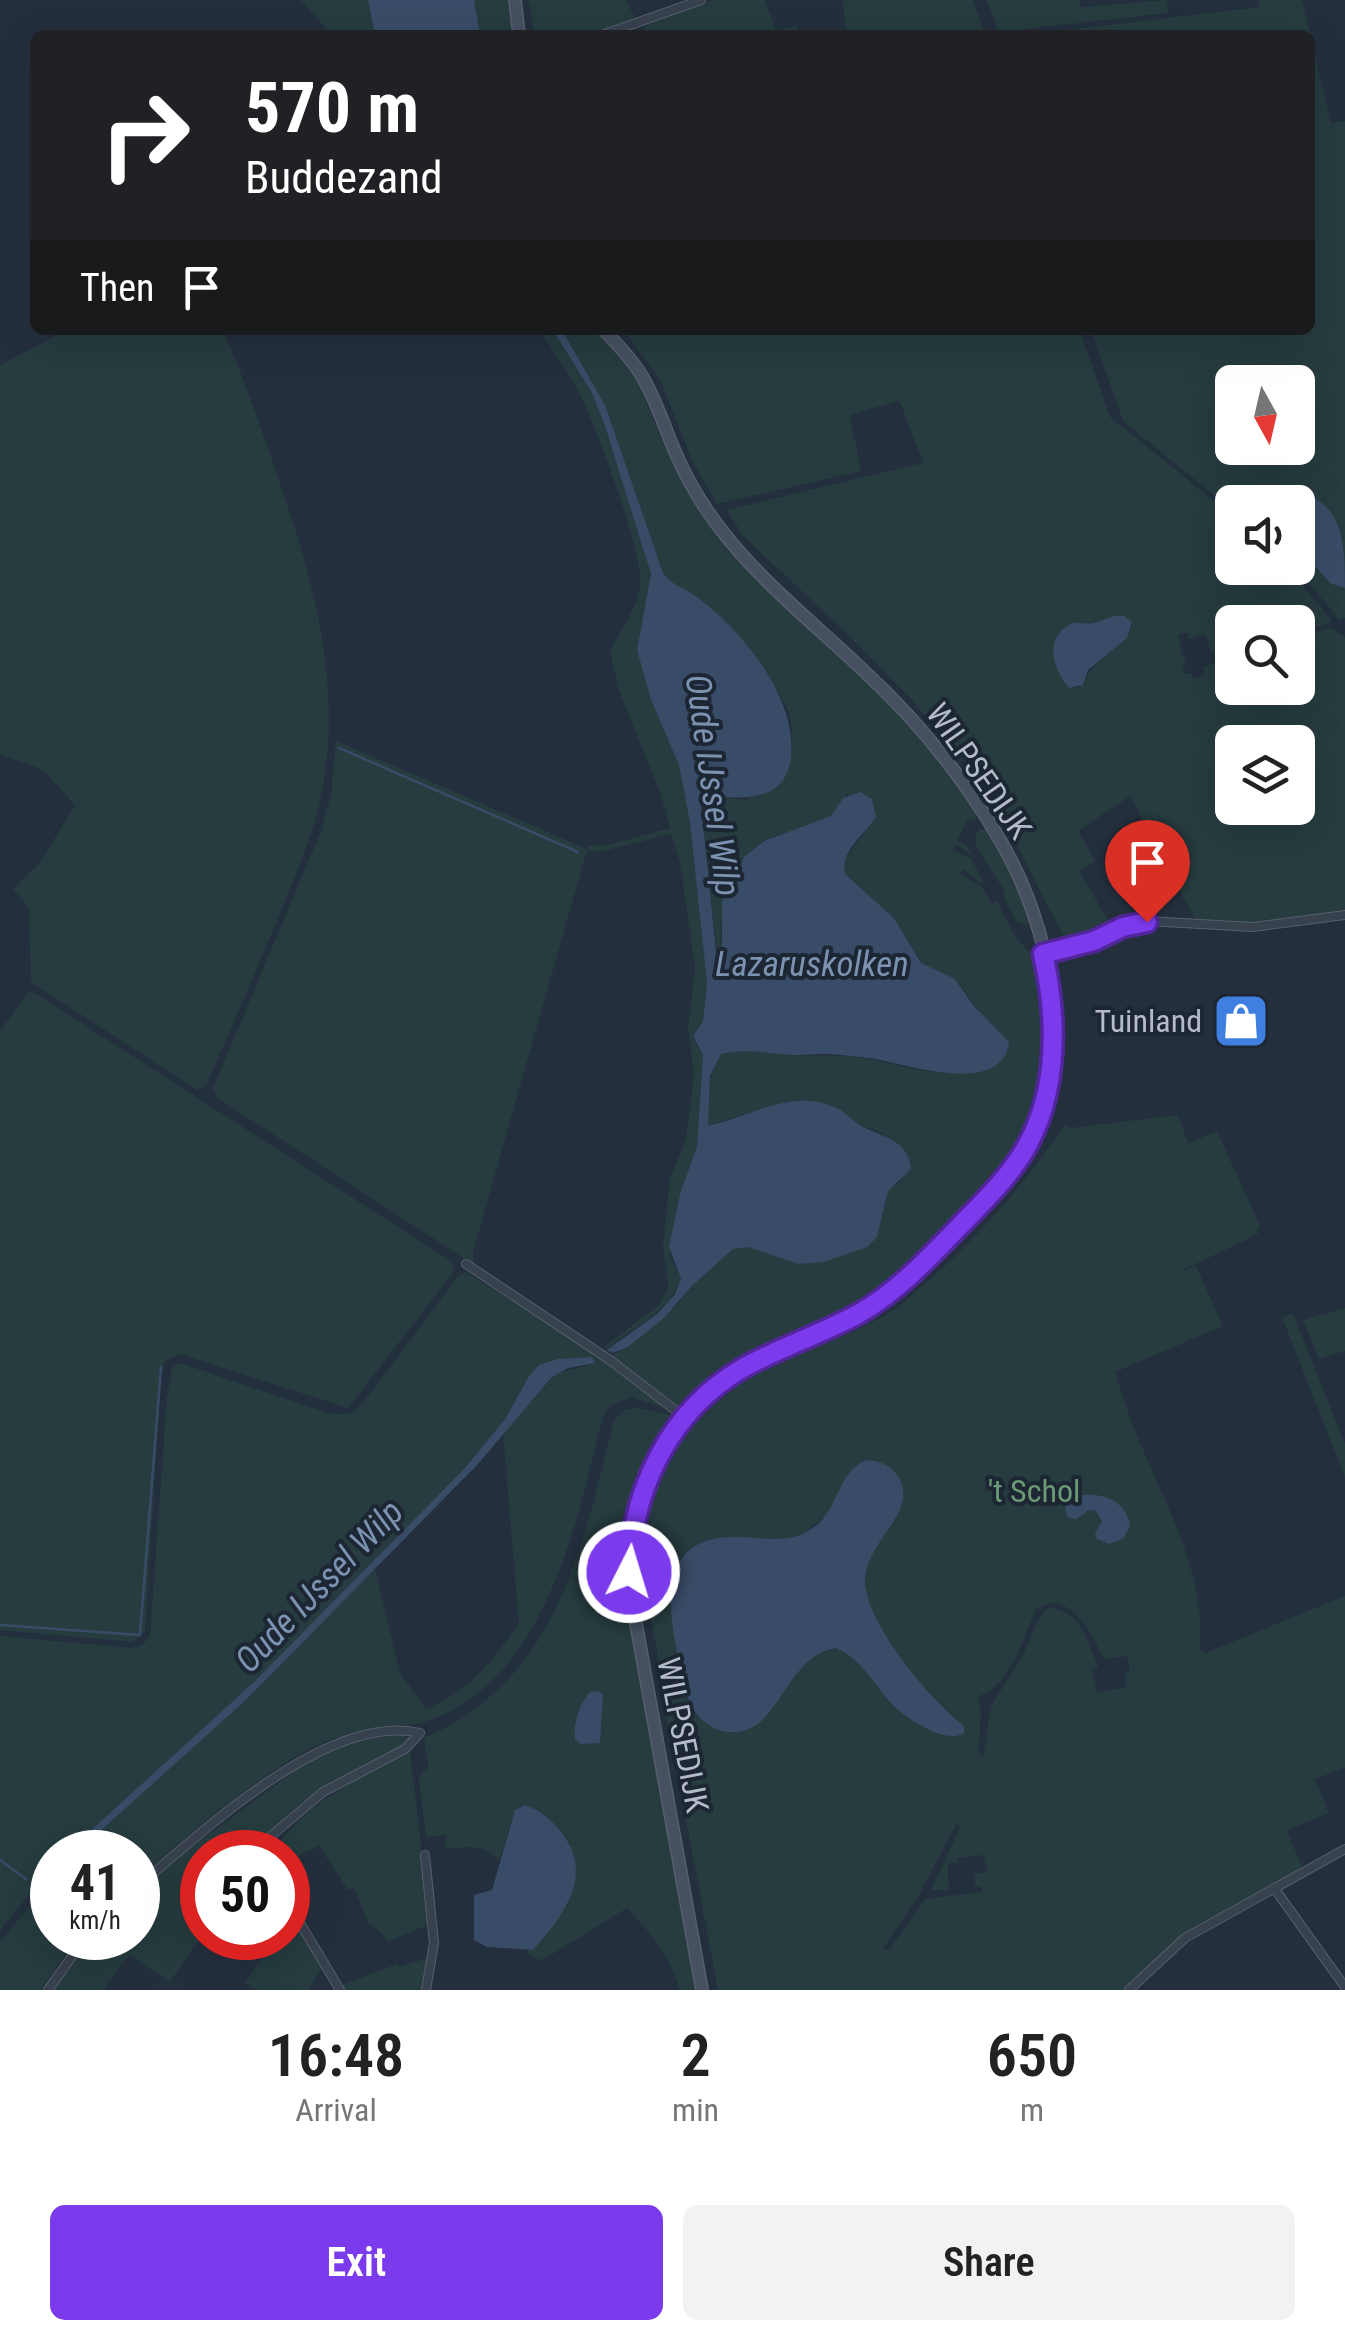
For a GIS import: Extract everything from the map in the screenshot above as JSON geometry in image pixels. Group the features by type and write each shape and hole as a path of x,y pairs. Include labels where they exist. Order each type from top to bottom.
{"main road":[{"path":"515,0 518,30"},
{"name":"WILPSEDIJK","path":"608,335 647,386 693,488 725,535 745,559 884,690 958,776 1011,862 1043,954 1052,999 1054,1046 1050,1075 1035,1131 1016,1164 930,1258 887,1295 859,1314 742,1368 712,1389 662,1447 646,1482 632,1528 629,1572 638,1644 702,1990"}],"street":[{"path":"616,30 701,0"},
{"path":"1043,954 1147,922 1254,928 1345,915"},
{"path":"466,1264 610,1360 684,1417"},
{"path":"207,1830 256,1790 306,1758 348,1740 393,1732 420,1733 404,1749 323,1792 278,1830"},
{"path":"1129,1990 1185,1938 1345,1849"},
{"path":"160,1868 180,1852"},
{"path":"425,1856 434,1934 426,1990"},
{"path":"1274,1888 1345,1986"},
{"path":"310,1940 340,1990"},
{"path":"48,1990 69,1960"}],"green space":[{"path":"301,0 368,0 374,30 327,30"},
{"path":"474,0 509,0 512,30 479,30"},
{"path":"528,0 626,0 635,18 603,30 534,30"},
{"path":"713,0 765,0 776,30 644,30 643,27"},
{"path":"842,0 973,0 983,30 846,30"},
{"path":"987,0 1079,0 1081,7 1167,0 1168,13 997,30"},
{"path":"1258,0 1302,0 1309,30 1068,30 1259,7"},
{"path":"1315,55 1331,123 1345,121 1345,618 1339,619 1310,585 1315,585 1315,485 1215,485 1215,496 1123,421 1093,335 1315,335"},
{"path":"57,335 224,335 299,541 320,624 326,666 329,709 321,797 308,843 234,1023 206,1085 197,1090 31,982 29,908 13,889 39,864 75,805 43,770 0,754 0,365"},
{"path":"542,335 556,335 592,393 651,574 637,650 651,700 679,765 690,823 707,983 703,1022 693,1038 703,1056 697,1147 681,1190 669,1254 681,1279 658,1311 607,1350 605,1346 658,1306 668,1288 663,1244 670,1179 686,1139 694,1073 688,1027 695,968 680,862 671,834 600,852 587,850 473,1252 474,1265 225,1103 213,1088 321,831 331,794 336,741 587,849 670,828 661,795 619,691 610,651 638,596 640,573 636,552 609,467 569,375"},
{"path":"565,335 601,335 636,378 673,465 717,535 876,690 934,754 977,812 975,822 968,819 957,840 967,846 973,857 957,844 953,850 971,859 984,882 963,869 959,874 981,886 992,904 997,901 1019,941 1039,957 1047,1025 1040,1095 1025,1137 992,1183 928,1249 904,1272 848,1311 740,1362 677,1405 611,1356 628,1347 678,1304 733,1249 748,1247 798,1264 824,1262 881,1223 888,1190 903,1179 897,1144 830,1105 789,1101 708,1125 707,1092 718,1056 745,1050 800,1056 840,1055 955,1073 991,1067 983,1016 960,985 955,979 924,967 894,918 845,874 844,860 870,826 847,794 828,818 768,839 744,858 729,886 722,918 722,948 717,952 701,803 707,796 747,800 787,773 792,742 790,718 772,683 733,632 706,604 663,573 605,405"},
{"path":"627,335 1082,335 1110,417 1215,501 1215,585 1302,585 1331,619 1330,623 1315,628 1315,605 1215,605 1215,651 1211,653 1205,634 1189,639 1187,633 1180,634 1178,638 1186,665 1182,666 1184,674 1191,673 1193,679 1205,675 1203,667 1215,663 1215,705 1315,705 1315,633 1330,628 1345,637 1345,912 1267,924 1196,921 1130,796 1078,831 1095,861 1079,871 1108,920 1067,943 1012,836 968,766 910,698 743,536 727,510 923,463 898,401 850,415 861,471 717,504 692,460 661,381","holes":["1096,621 1132,622 1121,642 1092,668 1083,685 1073,689 1053,651 1061,634"]},
{"path":"980,829 989,831 1012,874 1030,921 1026,925 1016,921 1005,892 976,846 975,836"},
{"path":"30,990 454,1263 453,1273 348,1408 180,1354 165,1361 145,1631 133,1642 0,1630 0,1031"},
{"name":"'t Schol","path":"1178,1115 1188,1143 1217,1131 1261,1228 1257,1229 1258,1234 1175,1274 1196,1266 1223,1326 1115,1372 1189,1564 1200,1620 1200,1649 1205,1653 1345,1596 1345,1768 1315,1779 1329,1813 1287,1830 1302,1867 1176,1941 1124,1990 718,1990 648,1598 644,1544 654,1493 679,1445 715,1404 758,1374 879,1319 899,1306 985,1226 1065,1125 1070,1128","holes":["829,1513 688,1701 668,1591 675,1571 752,1538 780,1541 804,1533","1051,1603 1070,1609 1084,1623 1105,1659 1127,1656 1127,1687 1097,1693 1092,1671 1098,1666 1081,1628 1068,1614 1049,1608 1039,1618 1022,1657 991,1706 983,1757 978,1753 978,1697 990,1691 1008,1672 1036,1609","957,1823 960,1828 931,1890 949,1890 948,1864 958,1862 958,1858 984,1855 987,1872 974,1874 975,1886 982,1887 982,1892 925,1899 889,1950 883,1949 920,1893"]},
{"path":"466,1272 607,1361 668,1409 631,1397 610,1406 603,1416 554,1584 510,1661 481,1691 445,1714 416,1724 341,1736 304,1752 196,1830 180,1830 180,1843 160,1860 160,1830 101,1830 247,1699 375,1569 400,1673 426,1709 456,1693 479,1674 519,1624 503,1432 557,1373 587,1366 592,1357 558,1359 529,1376 505,1419 464,1469 255,1681 91,1830 30,1830 30,1894 0,1930 0,1636 132,1648 141,1646 150,1636 172,1367 180,1363 331,1414 350,1414 362,1404 460,1274"},
{"path":"1345,1308 1345,1351 1319,1359 1303,1320"},
{"path":"1293,1313 1345,1444 1345,1477 1282,1317"},
{"path":"637,1408 671,1415 631,1513 623,1555 624,1591 695,1990 680,1990 659,1946 627,1908 541,1961 527,1952 540,1942 568,1904 571,1844 548,1819 515,1810 499,1861 481,1849 444,1849 447,1835 426,1837 419,1777 428,1767 424,1738 470,1713 506,1681 535,1645 558,1604 575,1561 614,1420 624,1410"},
{"path":"402,1734 410,1740 304,1801 274,1830 215,1830 307,1762 345,1743"},
{"path":"410,1750 430,1924 389,1941 368,1922 354,1888 348,1890 319,1846 310,1850 310,1830 291,1830 353,1782"},
{"path":"180,1856 180,1960 185,1960 170,1982 137,1960 160,1960 160,1874"},
{"path":"30,1905 30,1960 62,1960 41,1990 0,1990 0,1942"},
{"path":"310,1948 322,1968 308,1990 258,1990 245,1983 261,1960 310,1960"},
{"path":"430,1957 422,1990 342,1990 339,1986 397,1964 400,1967"},
{"path":"75,1960 125,1960 103,1990 51,1990"}],"water":[{"path":"368,0 474,0 479,30 374,30"},
{"name":"Lazaruskolken","path":"556,335 565,335 605,405 663,573 731,627 764,668 787,716 790,763 778,786 757,796 707,796 701,803 716,952 722,948 722,901 745,856 764,841 831,816 843,798 860,792 872,799 876,817 850,850 845,874 894,918 921,963 955,979 974,1006 1009,1042 1003,1059 990,1069 972,1073 930,1071 836,1054 721,1054 710,1076 708,1125 788,1102 820,1102 900,1146 911,1169 888,1191 877,1237 867,1247 824,1262 798,1264 748,1247 733,1249 664,1318 628,1347 613,1353 607,1350 657,1314 675,1294 681,1279 669,1247 681,1190 697,1147 703,1055 693,1036 703,1021 707,983 690,823 679,765 651,700 637,650 651,574 592,393"},
{"path":"1315,499 1329,509 1343,546 1345,588 1330,583 1315,566"},
{"path":"1115,616 1132,622 1127,638 1088,670 1083,685 1069,688 1056,664 1056,638 1072,624"},
{"path":"592,1357 595,1363 568,1368 552,1377 478,1464 247,1699 101,1830 91,1830 255,1681 464,1469 505,1419 539,1365 558,1359"},
{"path":"867,1460 894,1471 903,1492 900,1510 866,1571 869,1600 903,1661 964,1726 964,1733 947,1736 907,1717 861,1666 836,1648 805,1664 774,1707 750,1728 735,1732 715,1729 700,1718 684,1685 671,1613 677,1568 688,1551 708,1540 784,1539 811,1529 827,1513 849,1473"},
{"path":"1083,1495 1107,1498 1120,1505 1130,1526 1123,1539 1109,1544 1097,1539 1095,1534 1102,1521 1096,1511 1089,1510 1076,1519 1067,1517 1065,1505"},
{"path":"590,1692 603,1695 600,1743 581,1744 575,1739 578,1714"},
{"path":"525,1805 555,1824 571,1849 576,1864 571,1895 555,1924 533,1950 487,1947 474,1940 474,1895 492,1890 515,1810"}],"waterway":[{"path":"339,748 578,852"},
{"path":"0,1625 140,1635 161,1367"},
{"path":"0,1860 26,1879"}],"place":[{"name":"Tuinland","path":"1241,1021"}],"route":[{"path":"629,1572 632,1528 646,1482 662,1447 684,1417 712,1389 742,1368 859,1314 887,1295 930,1258 1016,1164 1035,1131 1044,1105 1054,1046 1052,999 1043,954 1147,922"}],"water label":[{"name":"Oude IJssel Wilp","path":"713,785"},
{"name":"Oude IJssel Wilp","path":"319,1586"}]}
